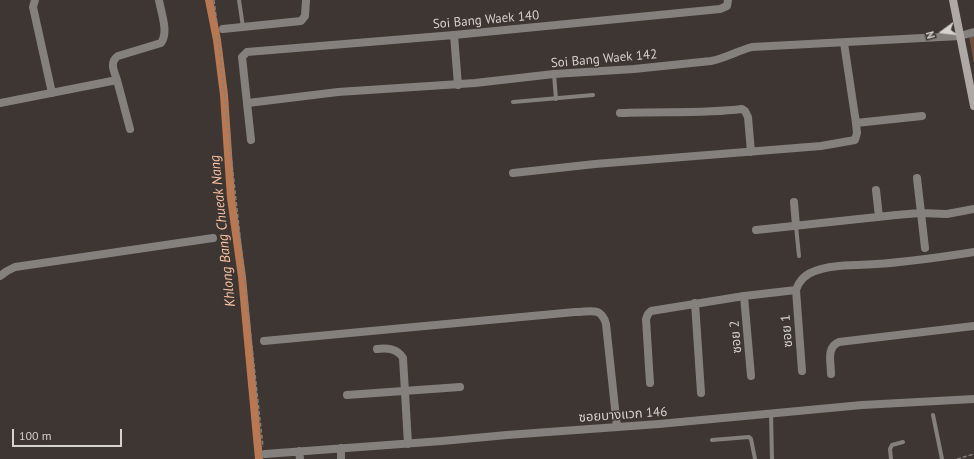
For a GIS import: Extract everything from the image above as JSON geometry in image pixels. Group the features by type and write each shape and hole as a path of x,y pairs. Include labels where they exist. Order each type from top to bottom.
{"main road":[{"path":"953,0 974,105"}],"street":[{"path":"35,0 33,4 34,10 52,93"},
{"path":"130,130 112,62 118,56 161,43 164,39 164,33 159,0"},
{"path":"223,29 301,21 305,16 306,0"},
{"name":"Soi Bang Waek 140","path":"248,103 242,56 247,52 454,35 720,9 727,6 728,0"},
{"name":"Soi Bang Waek 142","path":"248,103 338,92 458,85 554,74 634,69 711,61 720,59 739,50 752,47 960,36 974,32"},
{"path":"454,35 458,85"},
{"path":"513,173 821,146 855,140 857,137 856,122 844,43"},
{"path":"0,103 117,80"},
{"path":"248,103 250,140"},
{"path":"620,113 651,111 717,112 742,110 745,111 748,117 751,152"},
{"path":"856,122 922,116"},
{"path":"917,178 925,248"},
{"path":"876,190 879,216"},
{"path":"794,202 796,226"},
{"path":"756,230 879,216 920,213 947,214 974,209"},
{"path":"0,276 15,267 213,238"},
{"path":"650,384 646,319 648,314 657,310 695,303 796,290 797,285 815,270 896,263 974,252"},
{"name":"ซอย 1","path":"796,290 802,371"},
{"name":"ซอย 2","path":"744,296 751,376"},
{"path":"695,303 701,392"},
{"path":"264,341 311,338 360,331 420,328 597,311 604,316 606,324 617,427"},
{"path":"831,374 831,349 834,344 839,342 974,326"},
{"path":"377,349 387,348 402,355 404,362 406,391 408,444"},
{"path":"348,395 460,386"},
{"name":"ซอยบางแวก 146","path":"267,453 299,455 341,448 659,424 862,405 974,399"},
{"path":"341,448 341,459"}],"lane":[{"path":"239,0 243,27"},
{"path":"554,74 556,98"},
{"path":"513,102 593,95"},
{"path":"796,226 799,256"},
{"path":"771,413 772,459"},
{"path":"933,415 942,459"},
{"path":"712,440 749,437 751,439 754,459"},
{"path":"891,459 890,449 892,445 903,442"}],"path":[{"path":"214,0 267,453"},
{"path":"957,459 974,454"}],"shaded area":[{"path":"974,35 974,64 969,36"}],"waterway":[{"name":"Khlong Bang Chueak Nang","path":"209,0 217,40 224,95 231,198 242,277 259,459"}]}
